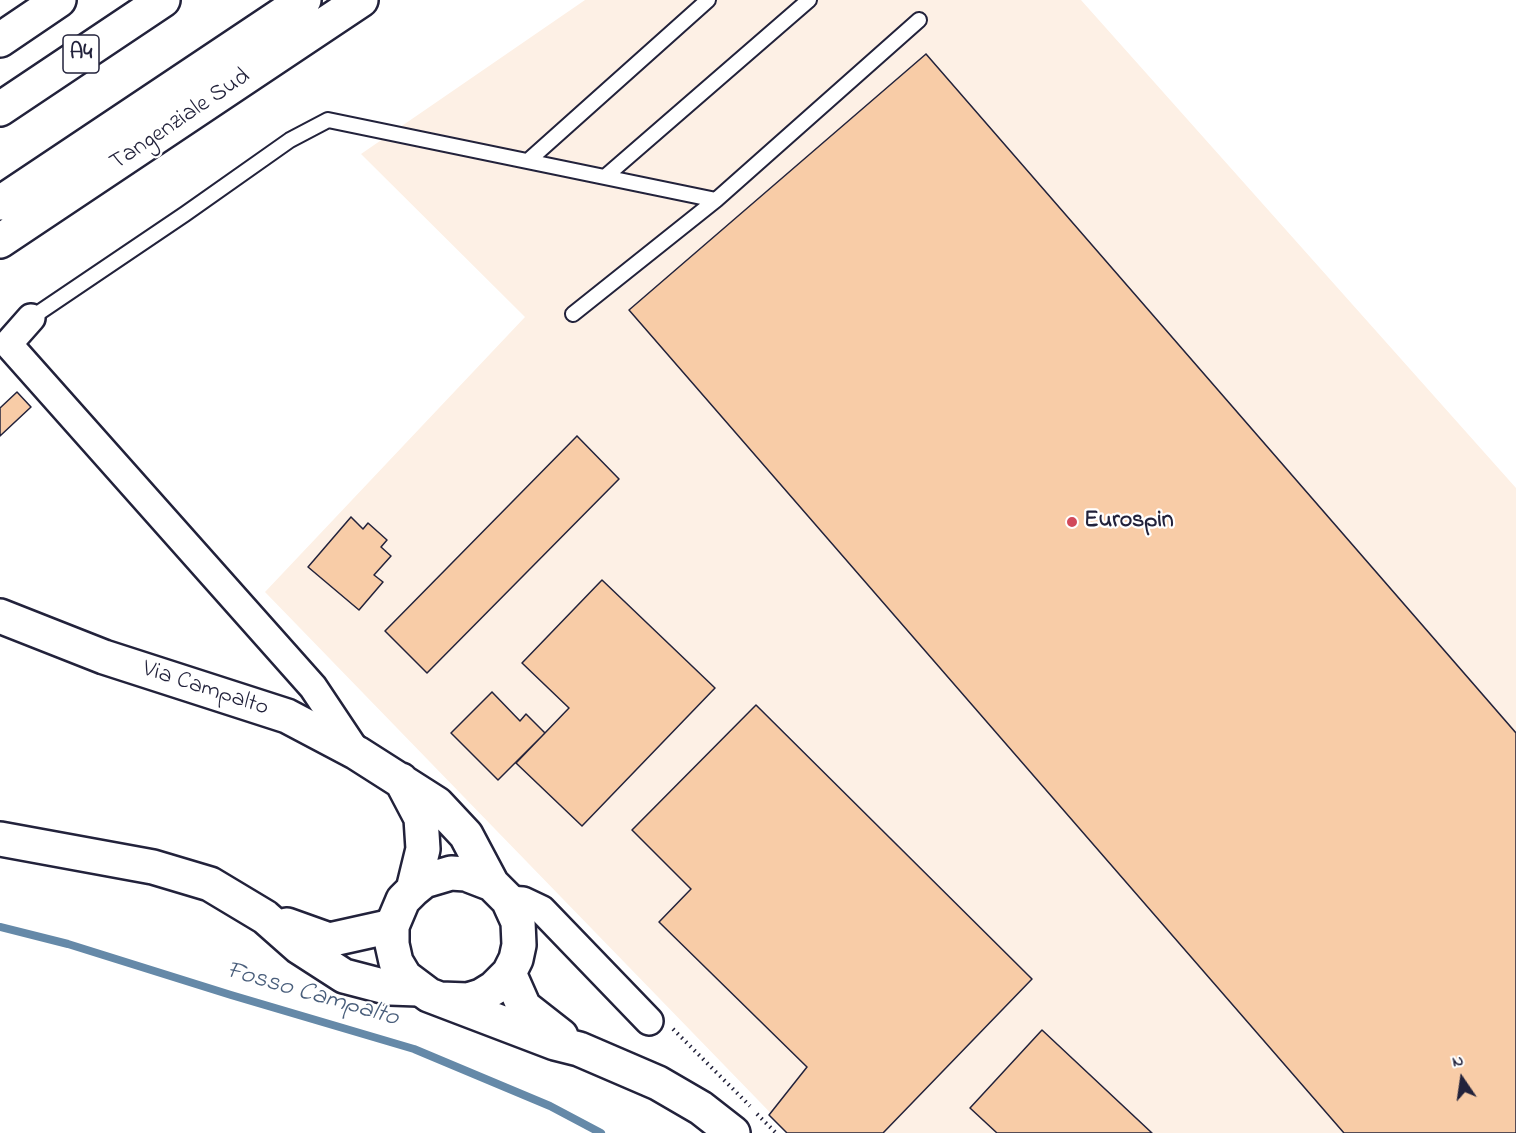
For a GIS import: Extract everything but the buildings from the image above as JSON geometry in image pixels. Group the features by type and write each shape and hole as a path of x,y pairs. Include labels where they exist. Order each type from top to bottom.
{"main road":[{"name":"A4","path":"0,40 59,0"},
{"name":"A4","path":"0,109 163,0"},
{"name":"Tangenziale Sud","path":"0,203 304,0"},
{"name":"Tangenziale Sud","path":"0,241 361,0"},
{"name":"Via Campalto","path":"0,616 104,657 287,716 357,753 437,804 465,835 500,892"},
{"path":"401,780 421,818 423,849 412,890"},
{"path":"0,839 153,867 210,884 265,917 299,947 344,976 390,988 429,994 461,1000 481,996 494,988 509,973 516,959 520,933 514,910 500,892 466,874 451,873 424,881 412,890 400,906 392,926 392,944 396,962 405,977 429,994 555,1043 579,1049 658,1083 701,1108 733,1133"},
{"path":"265,917 329,940 392,926"},
{"path":"509,973 524,1006 579,1049"}],"street":[{"path":"31,318 8,344 313,687 357,753"},
{"path":"500,892 542,910 649,1021"}],"lane":[{"path":"529,160 708,0"},
{"path":"606,177 809,0"},
{"path":"573,314 716,200 919,20"},
{"path":"31,318 290,140 328,120 716,200"}],"shaded area":[{"path":"585,0 1081,0 1516,488 1516,1133 790,1133 265,592 525,317 361,154"}],"waterway":[{"name":"Fosso Campalto","path":"0,927 68,944 414,1049 550,1106 601,1133"}],"place":[{"name":"Eurospin","path":"1072,522"}]}
